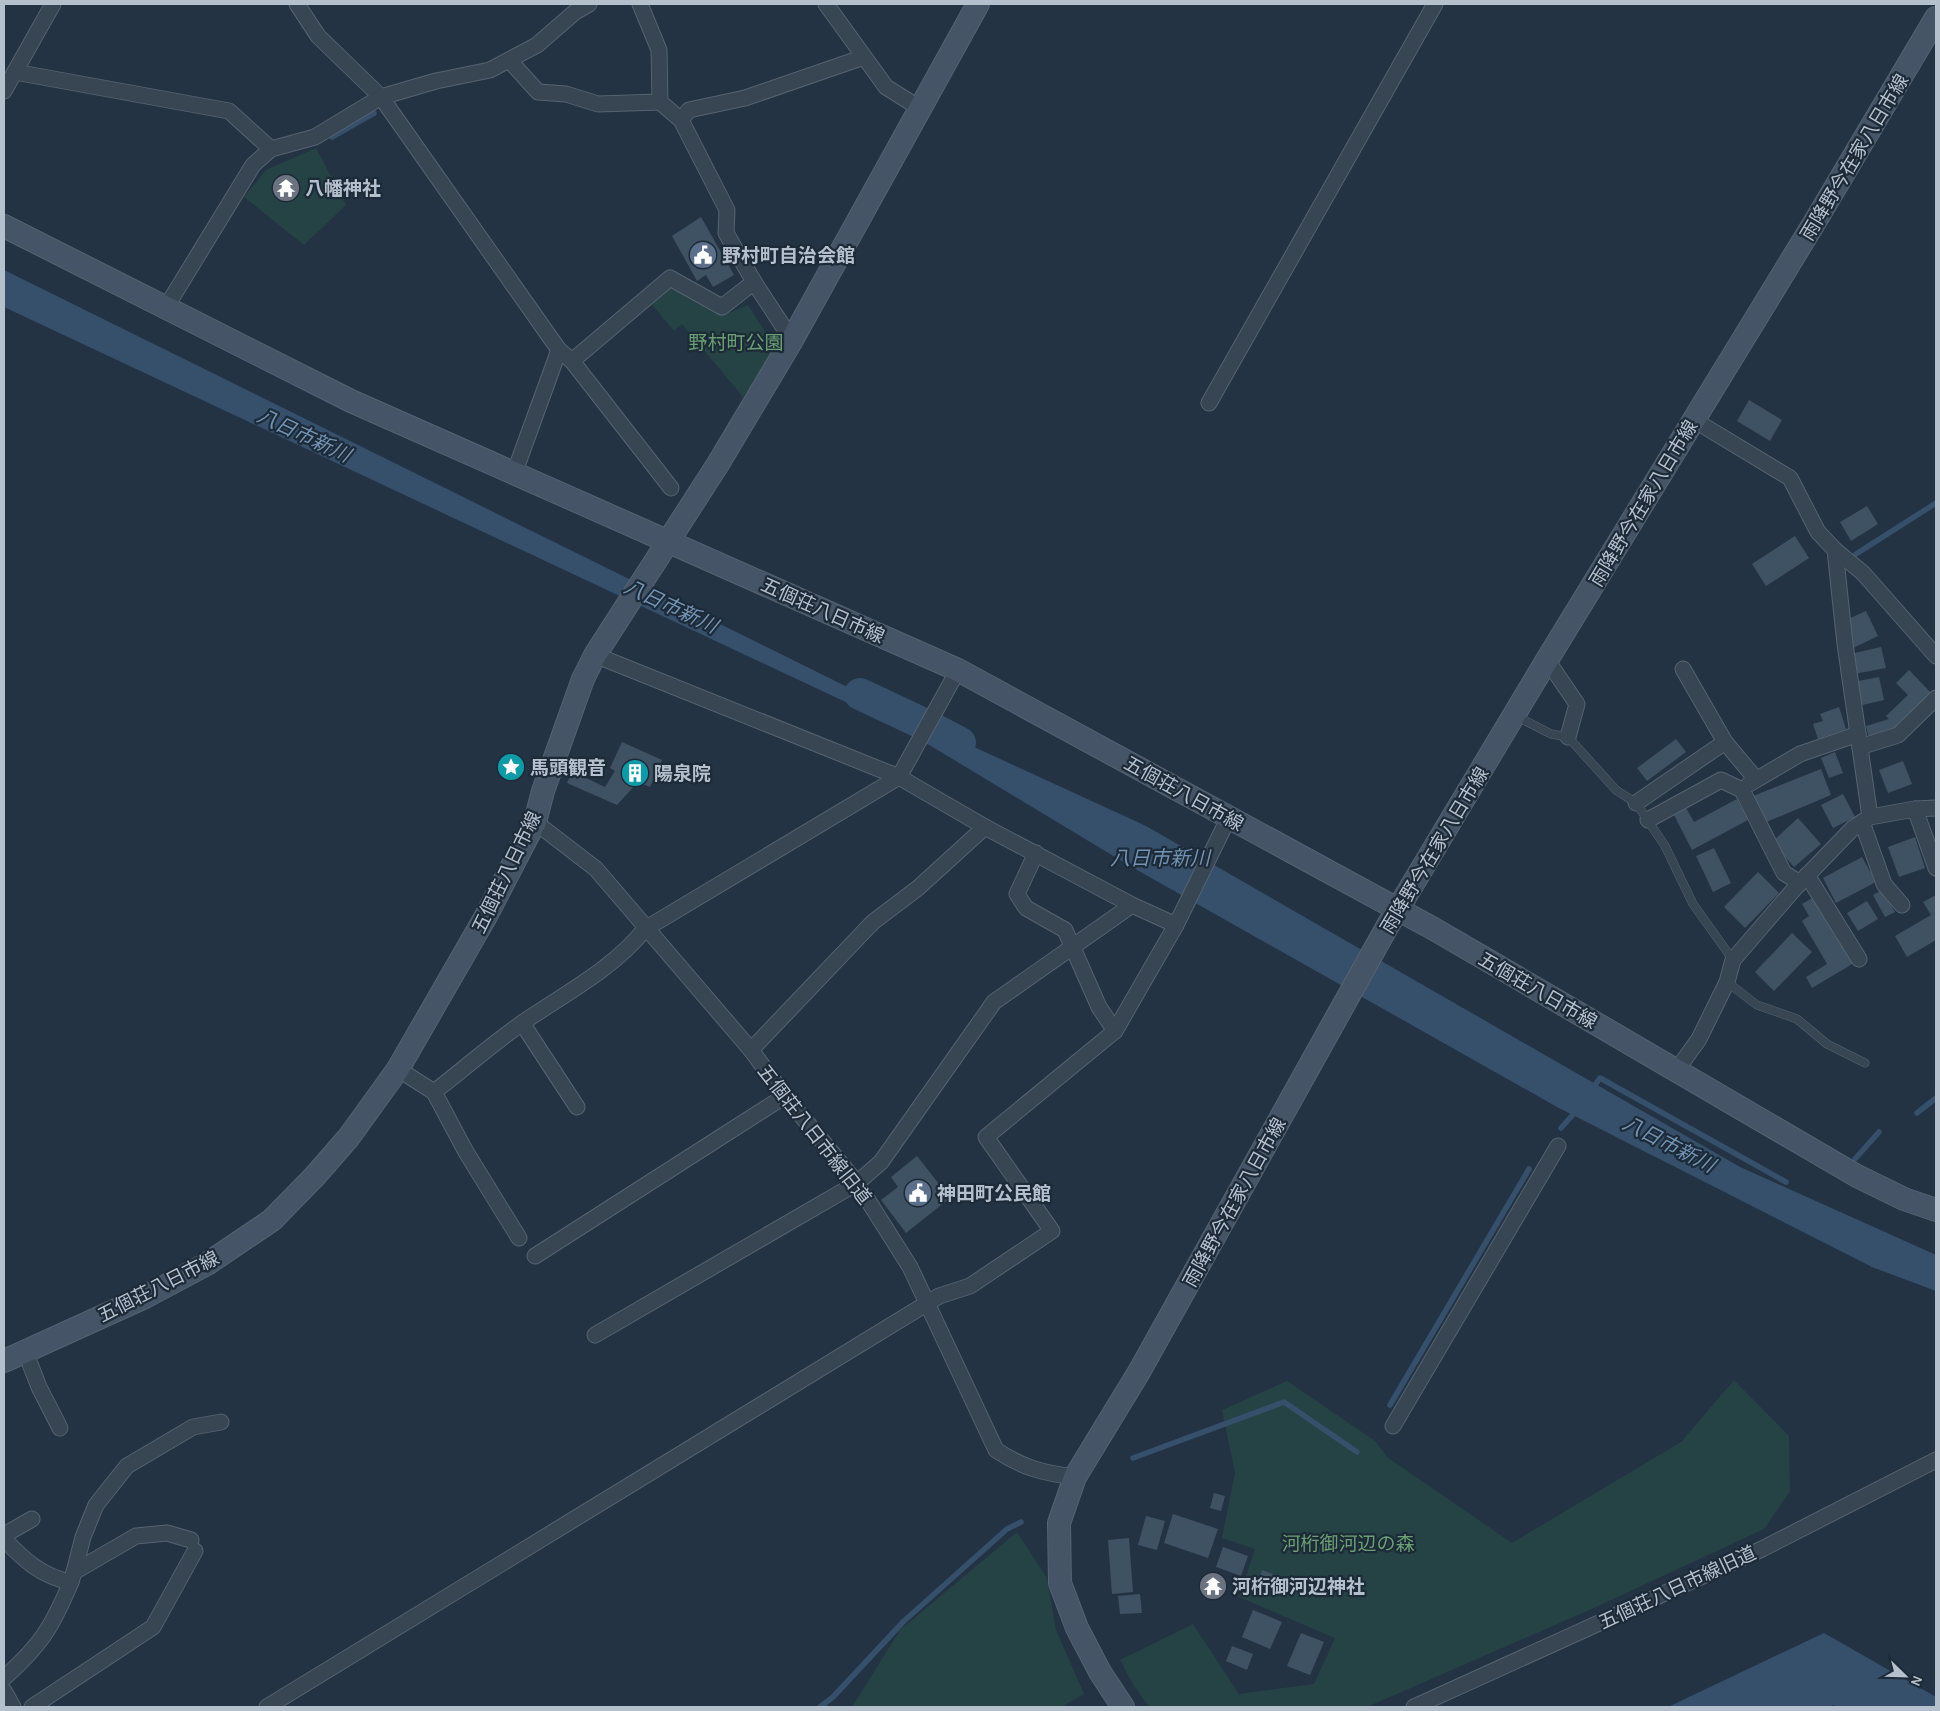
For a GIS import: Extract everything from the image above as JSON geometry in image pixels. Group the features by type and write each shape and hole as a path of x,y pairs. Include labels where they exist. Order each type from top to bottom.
{"main road":[{"path":"4,226 165,309 351,401 667,541 718,464 792,340 978,4"},
{"name":"雨降野今在家八日市線","path":"1123,1707 1095,1664 1077,1628 1060,1583 1059,1523 1075,1477 1139,1372 1392,919 1547,660 1816,220 1936,18"},
{"name":"五個荘八日市線","path":"4,1361 145,1297 208,1264 272,1220 315,1176 349,1137 398,1069 486,916 535,822 543,791 583,679 595,655 667,541 958,670 1229,817 1392,919 1434,929 1857,1176 1904,1199 1936,1210"}],"street":[{"path":"4,91 53,4"},
{"path":"297,4 318,36 381,97 559,350 572,361 671,488"},
{"path":"165,309 253,165 271,149 315,137 381,97 436,81 490,70 537,45 575,12 589,4"},
{"path":"640,4 659,50 660,102"},
{"path":"826,4 886,87 921,109"},
{"path":"1209,404 1435,4"},
{"path":"681,120 689,110 745,98 864,57"},
{"path":"509,61 518,74 538,92 566,94 598,104 660,102 681,120 727,210 726,233 754,282 792,340"},
{"path":"15,72 229,111 271,149"},
{"path":"572,361 670,278 722,307 754,282"},
{"path":"514,474 559,350"},
{"path":"1694,420 1790,478 1818,532 1835,550 1863,573 1936,656"},
{"path":"1835,550 1859,740 1866,819 1884,884 1902,905"},
{"path":"595,655 899,777 985,827 1132,905 1176,925"},
{"path":"1547,660 1577,704 1568,737"},
{"path":"1684,669 1725,742 1755,778"},
{"path":"434,1092 522,1023 596,974 636,940 645,928 899,777 958,670"},
{"path":"1742,790 1755,778 1800,754 1859,740 1898,735 1936,698"},
{"path":"1636,804 1725,742"},
{"path":"1648,820 1721,780 1742,790 1784,873 1803,879 1859,959"},
{"path":"1676,1071 1699,1039 1727,982 1733,960 1803,879 1853,828 1866,819 1915,809 1936,808"},
{"path":"1915,809 1936,868"},
{"path":"267,1707 939,1296 970,1286 1052,1231 986,1137 1114,1031 1176,925 1229,817"},
{"name":"五個荘八日市線旧道","path":"535,822 596,869 751,1050 785,1096 857,1183 910,1268 996,1450 1014,1462 1043,1473 1075,1477"},
{"path":"751,1050 873,922 918,888 985,827"},
{"path":"1036,853 1017,894 1026,908 1065,930 1100,1007 1114,1031"},
{"path":"595,1335 857,1183 881,1162 994,1002 1132,905"},
{"path":"522,1023 577,1107"},
{"path":"398,1069 434,1092 466,1152 519,1238"},
{"path":"535,1256 785,1096"},
{"path":"1392,1426 1558,1146"},
{"path":"25,1351 39,1387 60,1428"},
{"path":"4,1678 30,1654 54,1621 72,1577 83,1537 96,1505 127,1466 193,1427 221,1422"},
{"name":"五個荘八日市線旧道","path":"1414,1707 1762,1549 1936,1460"},
{"path":"4,1535 32,1519"},
{"path":"4,1539 24,1561 56,1579 72,1577 136,1536 167,1533 193,1546 153,1627 32,1707"},
{"path":"4,1691 14,1707"}],"lane":[{"path":"1514,715 1551,734 1568,737 1616,790 1636,804 1665,846 1693,904 1733,960"},
{"path":"1727,982 1757,1005 1797,1019 1827,1044 1865,1063"}],"green space":[{"path":"316,148 346,205 304,245 244,197 266,170"},
{"name":"野村町公園","path":"669,287 722,316 748,305 777,350 743,397 682,324 674,331 650,302"},
{"name":"河桁御河辺の森","path":"1734,1380 1789,1436 1790,1491 1764,1529 1596,1607 1367,1707 1150,1707 1135,1688 1120,1660 1193,1624 1239,1694 1314,1684 1335,1638 1239,1597 1255,1549 1222,1538 1235,1473 1222,1410 1287,1381 1375,1441 1387,1457 1512,1543 1681,1442"},
{"path":"1017,1532 1047,1578 1056,1630 1084,1694 1061,1707 852,1707 900,1630"}],"water":[{"path":"4,270 900,713 1146,826 1740,1167 1936,1255 1936,1291 1872,1267 1557,1107 1130,866 901,728 4,307"},
{"path":"1824,1633 1936,1697 1936,1707 1837,1707 1833,1705 1829,1707 1668,1707"}],"building":[{"name":"八幡神社","path":"289,176 299,190 284,200 274,187"},
{"name":"野村町自治会館","path":"701,217 734,275 713,287 706,275 697,281 672,236"},
{"path":"1749,400 1782,420 1770,441 1737,421"},
{"path":"1867,506 1878,524 1851,541 1840,522"},
{"path":"1795,536 1809,558 1766,586 1752,564"},
{"path":"1866,611 1878,636 1849,650 1846,620"},
{"path":"1881,647 1886,668 1854,674 1850,654"},
{"path":"1909,670 1933,695 1897,730 1869,738 1866,726 1889,719 1886,716 1908,695 1896,683"},
{"path":"1879,677 1884,700 1858,706 1853,682"},
{"path":"1839,707 1846,729 1818,739 1813,724 1823,721 1820,714"},
{"path":"1676,739 1686,752 1647,781 1637,768"},
{"name":"陽泉院","path":"622,742 662,760 650,787 638,782 617,805 567,783 576,763 586,768 582,776 605,787 615,771 610,768"},
{"path":"1835,752 1843,773 1829,778 1821,758"},
{"path":"1903,761 1912,784 1888,793 1879,770"},
{"path":"1821,769 1831,795 1764,823 1753,796"},
{"path":"1843,794 1855,817 1833,828 1821,805"},
{"path":"1737,799 1748,820 1692,850 1674,815 1686,808 1694,822"},
{"path":"1798,818 1821,844 1794,867 1772,842"},
{"path":"1915,837 1925,868 1899,877 1888,847"},
{"path":"1714,848 1731,883 1713,892 1696,856"},
{"path":"1862,857 1876,882 1836,903 1823,878"},
{"path":"1758,872 1779,893 1745,928 1724,907"},
{"path":"1882,890 1895,912 1885,917 1873,895"},
{"path":"1936,895 1936,940 1907,957 1895,936 1931,915 1923,902"},
{"path":"1816,896 1854,963 1812,988 1806,977 1827,964 1802,921 1809,916 1802,904"},
{"path":"1867,901 1878,919 1858,931 1847,913"},
{"path":"1792,933 1812,952 1774,991 1755,972"},
{"name":"神田町公民館","path":"917,1156 950,1198 906,1233 881,1200 898,1187 891,1177"},
{"path":"1214,1493 1225,1496 1221,1511 1210,1508"},
{"path":"1173,1514 1218,1529 1208,1558 1164,1543"},
{"path":"1146,1516 1165,1521 1157,1550 1138,1545"},
{"path":"1129,1538 1133,1592 1112,1594 1108,1540"},
{"path":"1223,1547 1248,1556 1241,1576 1216,1567"},
{"path":"1262,1570 1273,1574 1270,1583 1259,1579"},
{"path":"1275,1575 1286,1579 1283,1588 1272,1584"},
{"path":"1289,1580 1300,1584 1297,1593 1286,1589"},
{"path":"1140,1594 1142,1613 1120,1614 1118,1596"},
{"path":"1253,1610 1282,1622 1270,1649 1242,1637"},
{"path":"1301,1633 1324,1642 1310,1675 1287,1666"},
{"path":"1232,1646 1253,1654 1247,1670 1226,1661"}],"waterway":[{"path":"332,137 374,113"},
{"path":"1856,554 1936,503"},
{"name":"八日市新川","path":"860,694 960,743"},
{"path":"1592,1089 1600,1078 1786,1182"},
{"path":"1917,1113 1936,1098"},
{"path":"1561,1128 1578,1109"},
{"path":"1855,1159 1879,1132"},
{"path":"1390,1405 1529,1169"},
{"path":"1133,1458 1284,1402 1357,1452"},
{"path":"820,1707 833,1697 904,1621 1007,1529 1021,1522"}],"place":[{"name":"八幡神社","path":"286,188"},
{"name":"野村町自治会館","path":"703,255"},
{"name":"馬頭観音","path":"511,767"},
{"name":"陽泉院","path":"635,773"},
{"name":"神田町公民館","path":"918,1193"},
{"name":"河桁御河辺神社","path":"1213,1586"}]}
